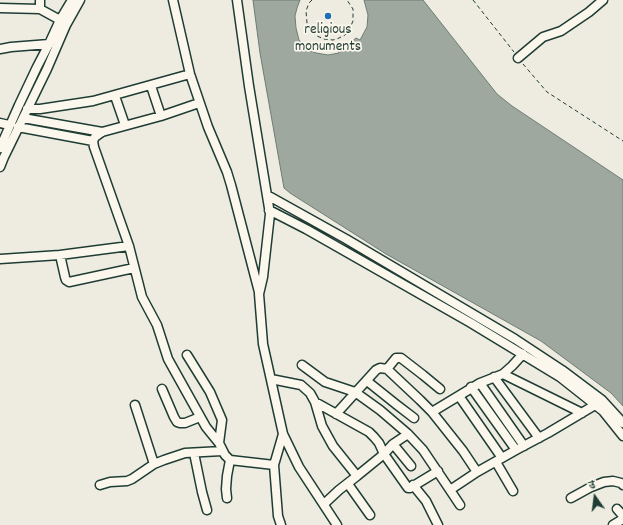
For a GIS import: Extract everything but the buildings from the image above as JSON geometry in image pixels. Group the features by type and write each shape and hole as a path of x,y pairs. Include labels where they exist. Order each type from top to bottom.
{"street":[{"path":"40,0 40,9"},
{"path":"0,165 47,69 72,0"},
{"path":"0,148 11,121 49,44 80,0"},
{"path":"173,0 190,74 208,127 227,172 259,294 263,344 283,434 299,466 337,525"},
{"path":"237,0 249,86 270,214 263,277 259,294"},
{"path":"518,58 543,37 561,31 589,12 603,0"},
{"path":"0,8 40,9 63,23"},
{"path":"0,49 49,44"},
{"path":"27,109 40,109 93,100 190,74"},
{"path":"152,89 161,116"},
{"path":"116,99 125,125"},
{"path":"200,103 161,116 102,132 93,141 94,147 129,246 142,296 158,324 168,359 200,417 208,431 230,460 274,465"},
{"path":"0,123 11,121 102,132"},
{"path":"21,122 93,141"},
{"path":"267,196 346,239 515,339 562,370 602,400 623,423"},
{"path":"269,210 306,229 456,315 560,377 603,411 623,436"},
{"path":"0,260 60,255 129,246"},
{"path":"60,255 65,277 69,282 134,268"},
{"path":"456,315 462,308"},
{"path":"432,412 480,383 503,374 523,354"},
{"path":"187,355 210,392 222,420 221,447"},
{"path":"387,369 396,358 400,358 440,389"},
{"path":"302,365 325,382 355,392 380,410 408,434 423,450 460,505"},
{"path":"336,414 376,370 380,368 387,369 432,412 478,472"},
{"path":"503,374 582,413"},
{"path":"494,377 539,438"},
{"path":"271,379 301,385 310,393 315,402 322,426 333,446 357,476"},
{"path":"367,381 414,418"},
{"path":"480,383 520,448"},
{"path":"471,388 520,448"},
{"path":"162,389 177,422 185,423 200,417"},
{"path":"459,396 499,460 513,490"},
{"path":"315,402 369,432 379,443 384,454 407,487 410,488 438,471"},
{"path":"135,405 154,464"},
{"path":"450,490 478,472 595,405"},
{"path":"281,525 277,510 274,465 283,434"},
{"path":"324,504 384,454 393,444 408,434"},
{"path":"393,444 411,466"},
{"path":"100,485 110,482 127,481 154,464 185,453 194,453 221,447"},
{"path":"194,453 207,510"},
{"path":"227,498 226,476 230,460"},
{"path":"571,498 604,482 613,481 623,485"},
{"path":"348,484 370,515"},
{"path":"413,486 426,501 438,525"},
{"path":"613,525 623,518 617,509"}],"path":[{"path":"312,0 306,11 307,23 310,30 317,36 324,39 333,40 345,35 353,21 353,9 347,0"},
{"path":"473,0 546,92 623,141"}],"shaded area":[{"path":"253,0 300,0 295,16 299,40 306,49 316,53 328,55 339,53 338,49 349,44 356,38 360,40 367,27 368,15 364,0 423,0 497,94 512,106 623,180 623,406 611,393 541,341 386,254 284,188 260,53"}],"place":[{"name":"religious monuments","path":"328,16"}]}
